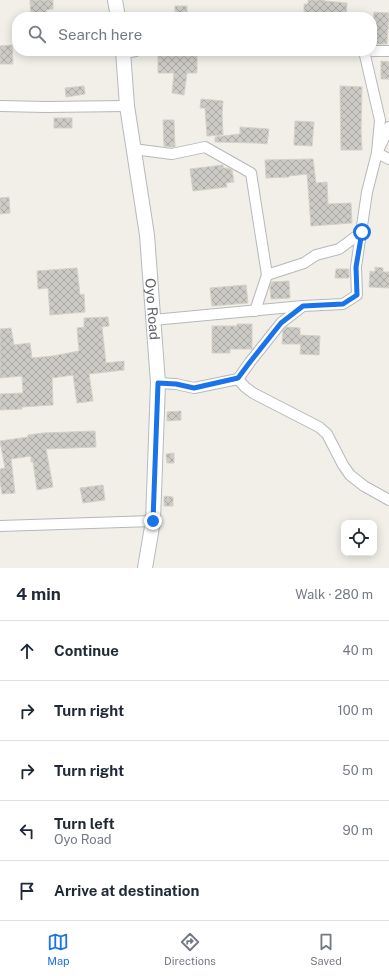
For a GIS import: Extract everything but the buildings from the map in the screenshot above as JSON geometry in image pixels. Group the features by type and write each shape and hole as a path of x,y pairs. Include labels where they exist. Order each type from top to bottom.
{"street":[{"path":"115,0 117,12"},
{"path":"377,51 389,51"},
{"name":"Oyo Road","path":"128,56 126,106 147,235 158,383 153,521 146,568"},
{"path":"153,320 303,306 343,304 357,295 356,267 367,192 377,153 380,120 365,56"},
{"path":"0,106 126,106"},
{"path":"377,153 389,127"},
{"path":"133,149 172,154 205,147 251,173 268,275 255,311"},
{"path":"377,153 389,159"},
{"path":"268,275 304,264 316,255 339,248 362,232"},
{"path":"158,383 176,384 194,388 238,378 281,323 303,306"},
{"path":"238,378 253,393 319,427 326,434 350,475 364,486 389,500"},
{"path":"0,526 153,521"}],"route":[{"path":"153,521 158,383 176,384 194,388 238,378 281,323 303,306 343,304 357,295 356,267 362,232"}]}
